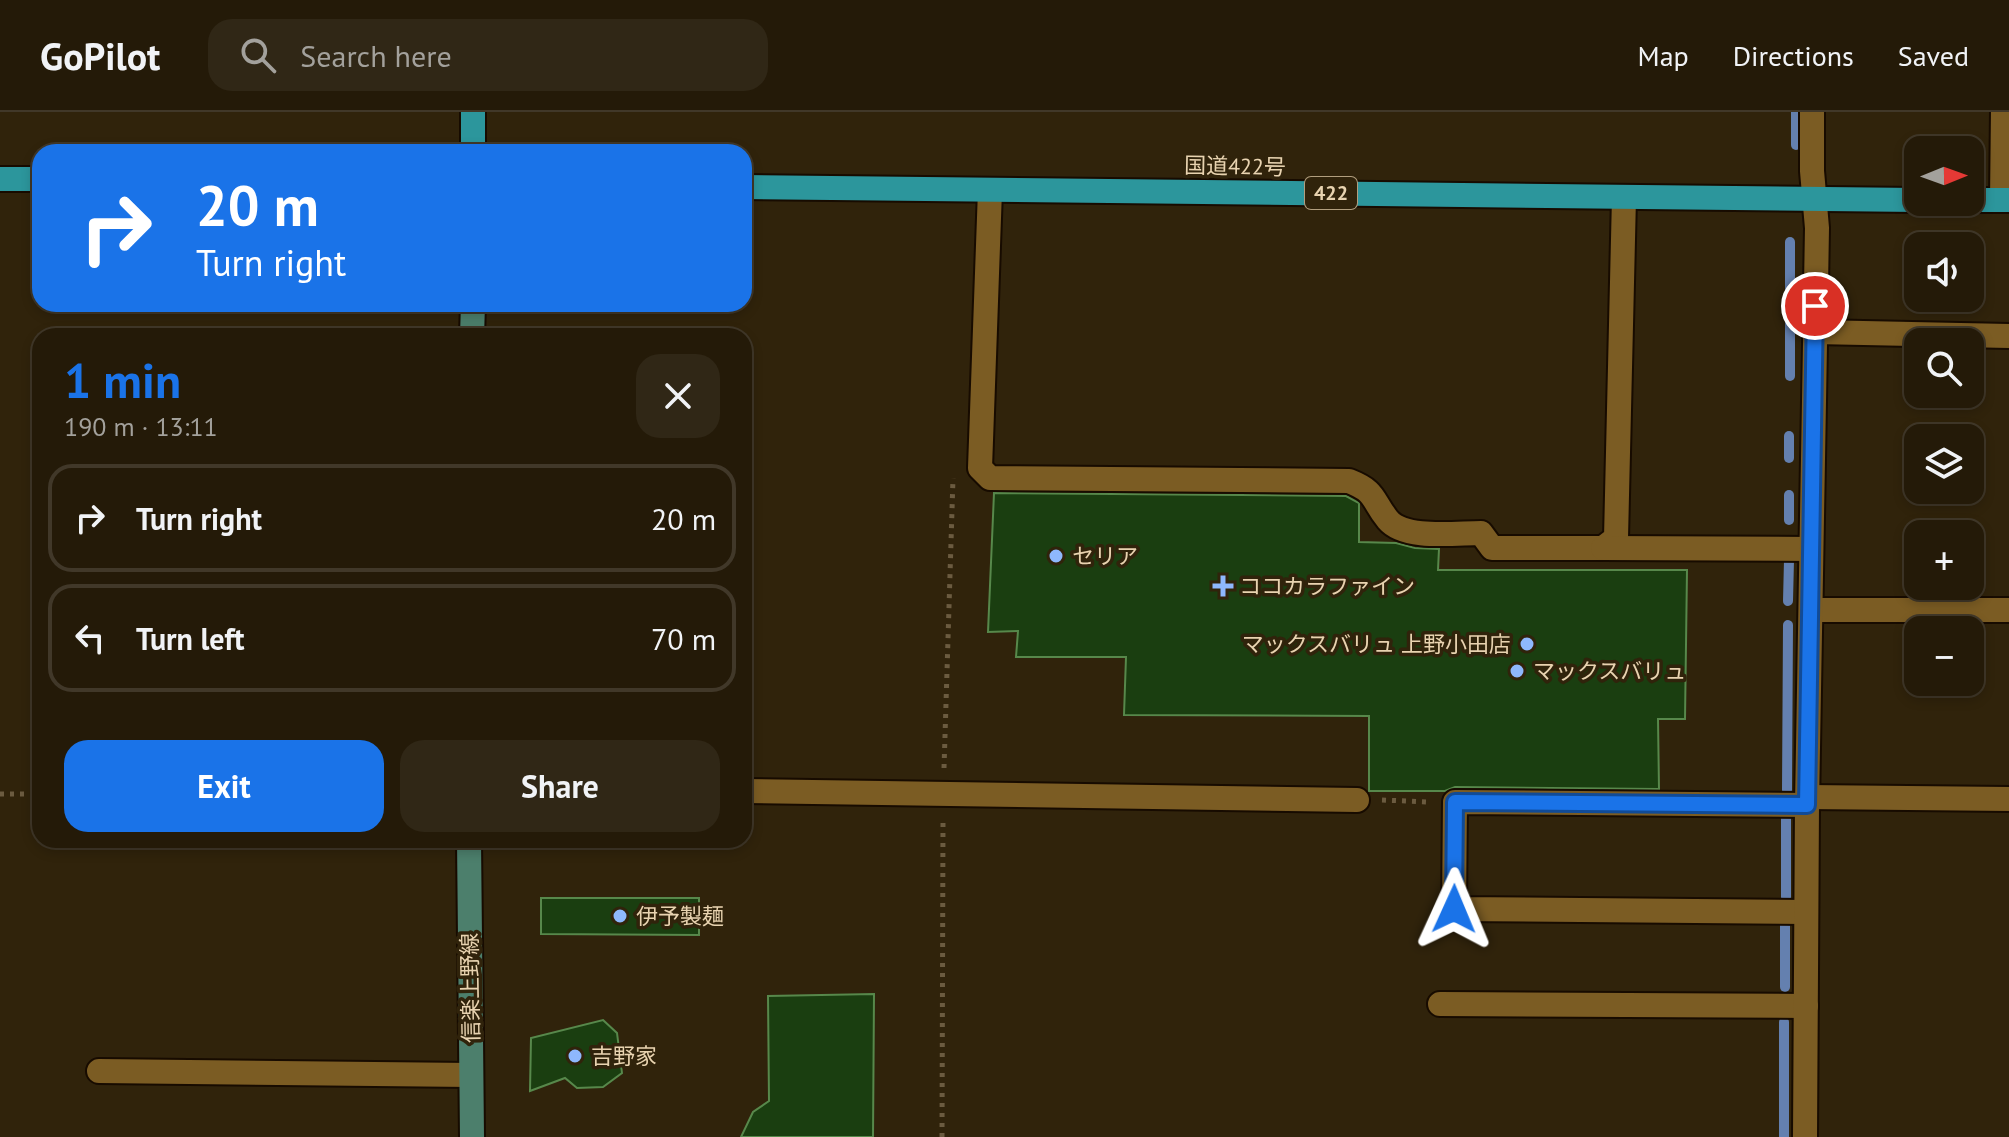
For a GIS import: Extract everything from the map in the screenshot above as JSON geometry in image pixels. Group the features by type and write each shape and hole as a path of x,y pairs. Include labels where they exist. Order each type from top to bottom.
{"highway":[{"path":"473,112 473,144"},
{"path":"0,179 32,179"},
{"name":"国道422号","path":"752,187 1904,200"},
{"path":"1984,200 2005,200"}],"main road":[{"name":"信楽上野線","path":"469,848 472,1137"}],"street":[{"path":"1805,1137 1807,801 1817,228 1812,112"},
{"path":"2003,112 2005,200"},
{"path":"990,190 980,468 990,478 1349,481 1368,489 1390,522 1407,533 1481,533 1492,548 1811,549"},
{"path":"1603,548 1616,538 1624,197"},
{"path":"1815,332 2009,336"},
{"path":"1811,610 2009,610"},
{"path":"752,791 1357,800"},
{"path":"1806,912 1454,909 1455,802 2009,799"},
{"path":"1440,1004 1806,1006"},
{"path":"99,1071 471,1075"}],"path":[{"path":"942,1137 943,794 953,463"},
{"path":"0,794 32,794"},
{"path":"1357,800 1455,802"}],"building":[{"path":"994,493 1346,496 1359,503 1359,542 1439,549 1438,570 1687,570 1685,719 1658,719 1659,789 1455,787 1445,791 1369,791 1369,716 1124,715 1126,657 1016,657 1018,631 988,632"},
{"name":"伊予製麺","path":"541,898 699,898 699,935 541,934"},
{"path":"874,994 873,1137 741,1137 753,1112 769,1101 768,996"},
{"name":"吉野家","path":"603,1020 617,1033 622,1073 603,1087 577,1088 565,1078 530,1091 531,1038"}],"waterway":[{"path":"1796,112 1796,145"},
{"path":"1790,242 1790,376"},
{"path":"1789,436 1789,458"},
{"path":"1789,495 1789,520"},
{"path":"1788,601 1789,560"},
{"path":"1787,790 1788,625"},
{"path":"1786,812 1786,897"},
{"path":"1785,919 1785,987"},
{"path":"1784,1022 1784,1137"}],"place":[{"name":"セリア","path":"1056,556"},
{"name":"ココカラファイン","path":"1223,586"},
{"name":"マックスバリュ 上野小田店","path":"1527,644"},
{"name":"マックスバリュ","path":"1517,671"},
{"name":"伊予製麺","path":"620,916"},
{"name":"吉野家","path":"575,1056"}],"route":[{"path":"1454,909 1455,802 1807,805 1815,306"}]}
